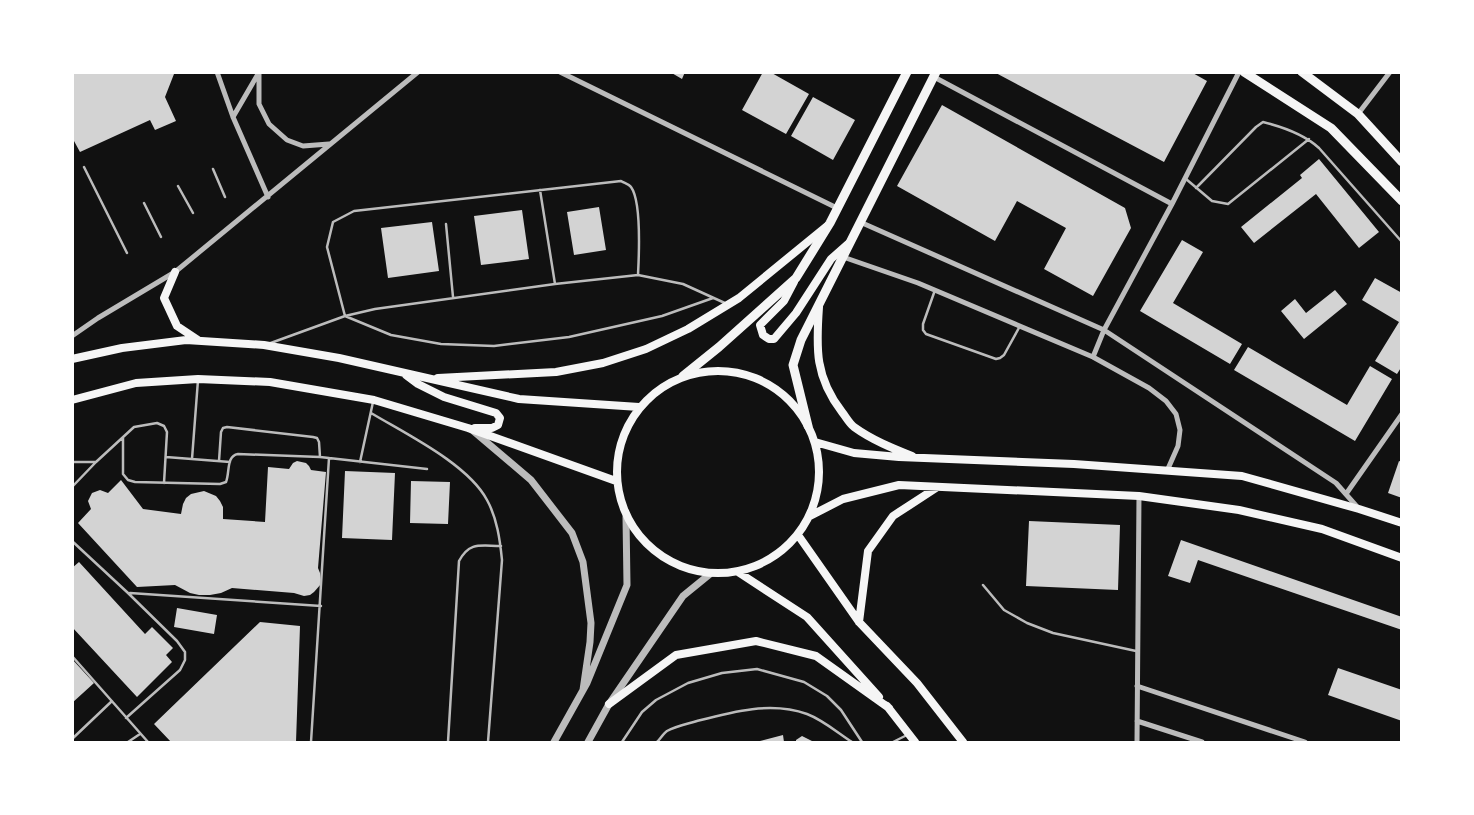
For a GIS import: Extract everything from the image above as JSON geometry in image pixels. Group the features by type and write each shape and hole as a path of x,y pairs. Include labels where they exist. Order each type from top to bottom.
{"main road":[{"path":"851,241 831,259 780,333 774,338 768,339 763,334 760,325 784,301 830,223 907,72"},
{"path":"1244,72 1331,128 1402,201"},
{"path":"1302,72 1358,114 1402,162"},
{"path":"796,278 719,347 683,376 659,388 639,406 625,429 617,454 616,481 619,499 626,517 647,545 676,565 710,574 738,572 760,565 781,552 798,535 810,516 818,492 820,466 793,364 801,340 935,75"},
{"path":"429,378 556,372 603,362 655,345 688,329 739,298 830,223"},
{"path":"175,272 164,298 176,326 200,341"},
{"path":"819,304 817,344 821,375 836,405 852,426 880,443 917,458"},
{"path":"72,358 122,348 186,340 264,345 339,358 519,399 639,406"},
{"path":"683,376 712,370 741,373 750,376 768,384 791,402 808,426"},
{"path":"403,372 418,384 444,397 496,413 500,418 498,426 492,428 468,428"},
{"path":"72,400 136,383 198,379 270,382 374,400 468,428 616,481"},
{"path":"815,442 854,453 917,458 1074,464 1242,476 1359,508 1402,523"},
{"path":"810,516 843,499 899,485 1139,496 1239,510 1322,529 1402,558"},
{"path":"859,622 868,551 893,516 936,488"},
{"path":"798,535 859,622 917,683 963,742"},
{"path":"738,572 807,617 889,708 915,742"},
{"path":"609,704 676,655 756,641 816,656 889,708"}],"street":[{"path":"217,72 233,117 268,197"},
{"path":"220,80 225,72"},
{"path":"72,336 98,318 175,272 418,72"},
{"path":"560,72 837,208"},
{"path":"1093,357 1104,330 1172,204 1239,72"},
{"path":"1358,114 1390,72"},
{"path":"233,117 259,73"},
{"path":"259,73 259,104 269,124 288,140 302,146 330,144"},
{"path":"935,75 1172,204"},
{"path":"860,222 1104,330 1336,483 1359,508"},
{"path":"843,257 934,290 1093,357 1150,388 1166,401 1176,414 1180,430 1178,446 1167,471"},
{"path":"1346,494 1402,414"},
{"path":"468,428 531,480 572,533 583,562 591,623 583,690"},
{"path":"1137,742 1139,496"},
{"path":"554,742 583,690 627,585 626,517"},
{"path":"588,742 609,704 683,596 710,574"},
{"path":"1138,686 1305,742"},
{"path":"1137,721 1202,742"}],"lane":[{"path":"1196,188 1256,126 1263,122 1309,139 1402,242"},
{"path":"1185,178 1212,201 1228,204 1309,139"},
{"path":"84,168 127,253"},
{"path":"213,169 225,197"},
{"path":"345,316 327,247 333,222 354,211 621,181 630,186 637,199 638,275"},
{"path":"178,186 193,213"},
{"path":"540,190 555,284"},
{"path":"144,203 161,237"},
{"path":"446,224 453,297"},
{"path":"264,345 345,316 375,309 453,297 638,275 683,284 728,305"},
{"path":"934,290 923,324 923,330 926,334 996,359 1004,355 1020,326"},
{"path":"345,316 392,335 441,344 494,346 569,337 662,316 713,298"},
{"path":"192,459 198,379"},
{"path":"360,462 374,400"},
{"path":"371,413 452,462 474,482 487,499 494,515 502,560 488,742"},
{"path":"72,487 134,427 157,423 164,426 167,432 164,483"},
{"path":"219,461 221,432 223,428 227,427 317,438 320,457"},
{"path":"122,438 123,474 128,480 135,482 220,484 226,482 231,457 238,454 320,457 427,469"},
{"path":"166,458 230,462"},
{"path":"312,742 329,458"},
{"path":"72,462 96,462"},
{"path":"72,542 128,593 177,641 185,652 185,660 180,670 126,718"},
{"path":"448,742 459,561 463,552 471,546 501,546"},
{"path":"983,585 1004,610 1027,623 1053,633 1138,651"},
{"path":"128,593 321,606"},
{"path":"72,656 148,742"},
{"path":"622,742 642,712 656,700 688,683 722,673 757,668 804,682 827,696 840,710 862,742"},
{"path":"72,739 112,701"},
{"path":"657,742 666,732 675,728 717,716 761,708 785,709 806,713 817,718 852,742"},
{"path":"128,742 140,734"},
{"path":"893,742 909,734"}],"building":[{"path":"72,72 178,72 174,74 165,97 176,121 155,130 150,120 80,152 74,141 72,141"},
{"path":"670,72 685,72 682,79"},
{"path":"763,72 770,72 809,94 786,134 742,110"},
{"path":"994,72 1191,72 1207,81 1164,162"},
{"path":"813,97 855,120 833,160 791,136"},
{"path":"942,105 1125,208 1131,228 1093,296 1044,269 1066,228 1017,201 995,241 897,186"},
{"path":"1319,159 1379,232 1359,248 1316,194 1254,243 1241,227 1302,178 1300,175"},
{"path":"599,207 606,250 574,255 567,212"},
{"path":"522,210 529,259 481,265 474,216"},
{"path":"432,222 439,271 388,278 381,228"},
{"path":"1182,240 1203,252 1173,303 1242,344 1230,364 1140,311"},
{"path":"1375,278 1402,293 1402,366 1397,374 1375,361 1399,322 1362,300"},
{"path":"1335,290 1347,304 1304,339 1281,311 1295,299 1306,313"},
{"path":"1248,347 1347,405 1370,366 1392,379 1355,441 1234,370"},
{"path":"297,461 306,463 311,470 326,472 318,568 321,584 310,595 304,596 294,593 232,588 221,593 199,595 190,593 175,585 137,587 78,523 91,509 88,501 92,493 100,490 108,493 121,480 143,509 181,514 186,498 191,494 204,491 216,496 220,501 223,507 223,519 265,522 268,467 289,469"},
{"path":"1399,461 1402,462 1402,498 1388,493"},
{"path":"345,471 395,473 392,540 342,538"},
{"path":"411,481 450,482 448,524 410,523"},
{"path":"1029,521 1120,525 1118,590 1026,586"},
{"path":"1181,540 1402,617 1402,630 1198,560 1190,583 1168,576"},
{"path":"79,562 145,634 152,627 173,648 166,655 172,662 137,697 72,627 72,568"},
{"path":"177,608 217,615 214,634 174,627"},
{"path":"260,622 300,626 296,742 171,742 154,724"},
{"path":"72,659 94,683 72,703"},
{"path":"1338,668 1402,690 1402,721 1328,695"},
{"path":"783,735 784,742 756,742"},
{"path":"802,736 814,742 796,742"}]}
